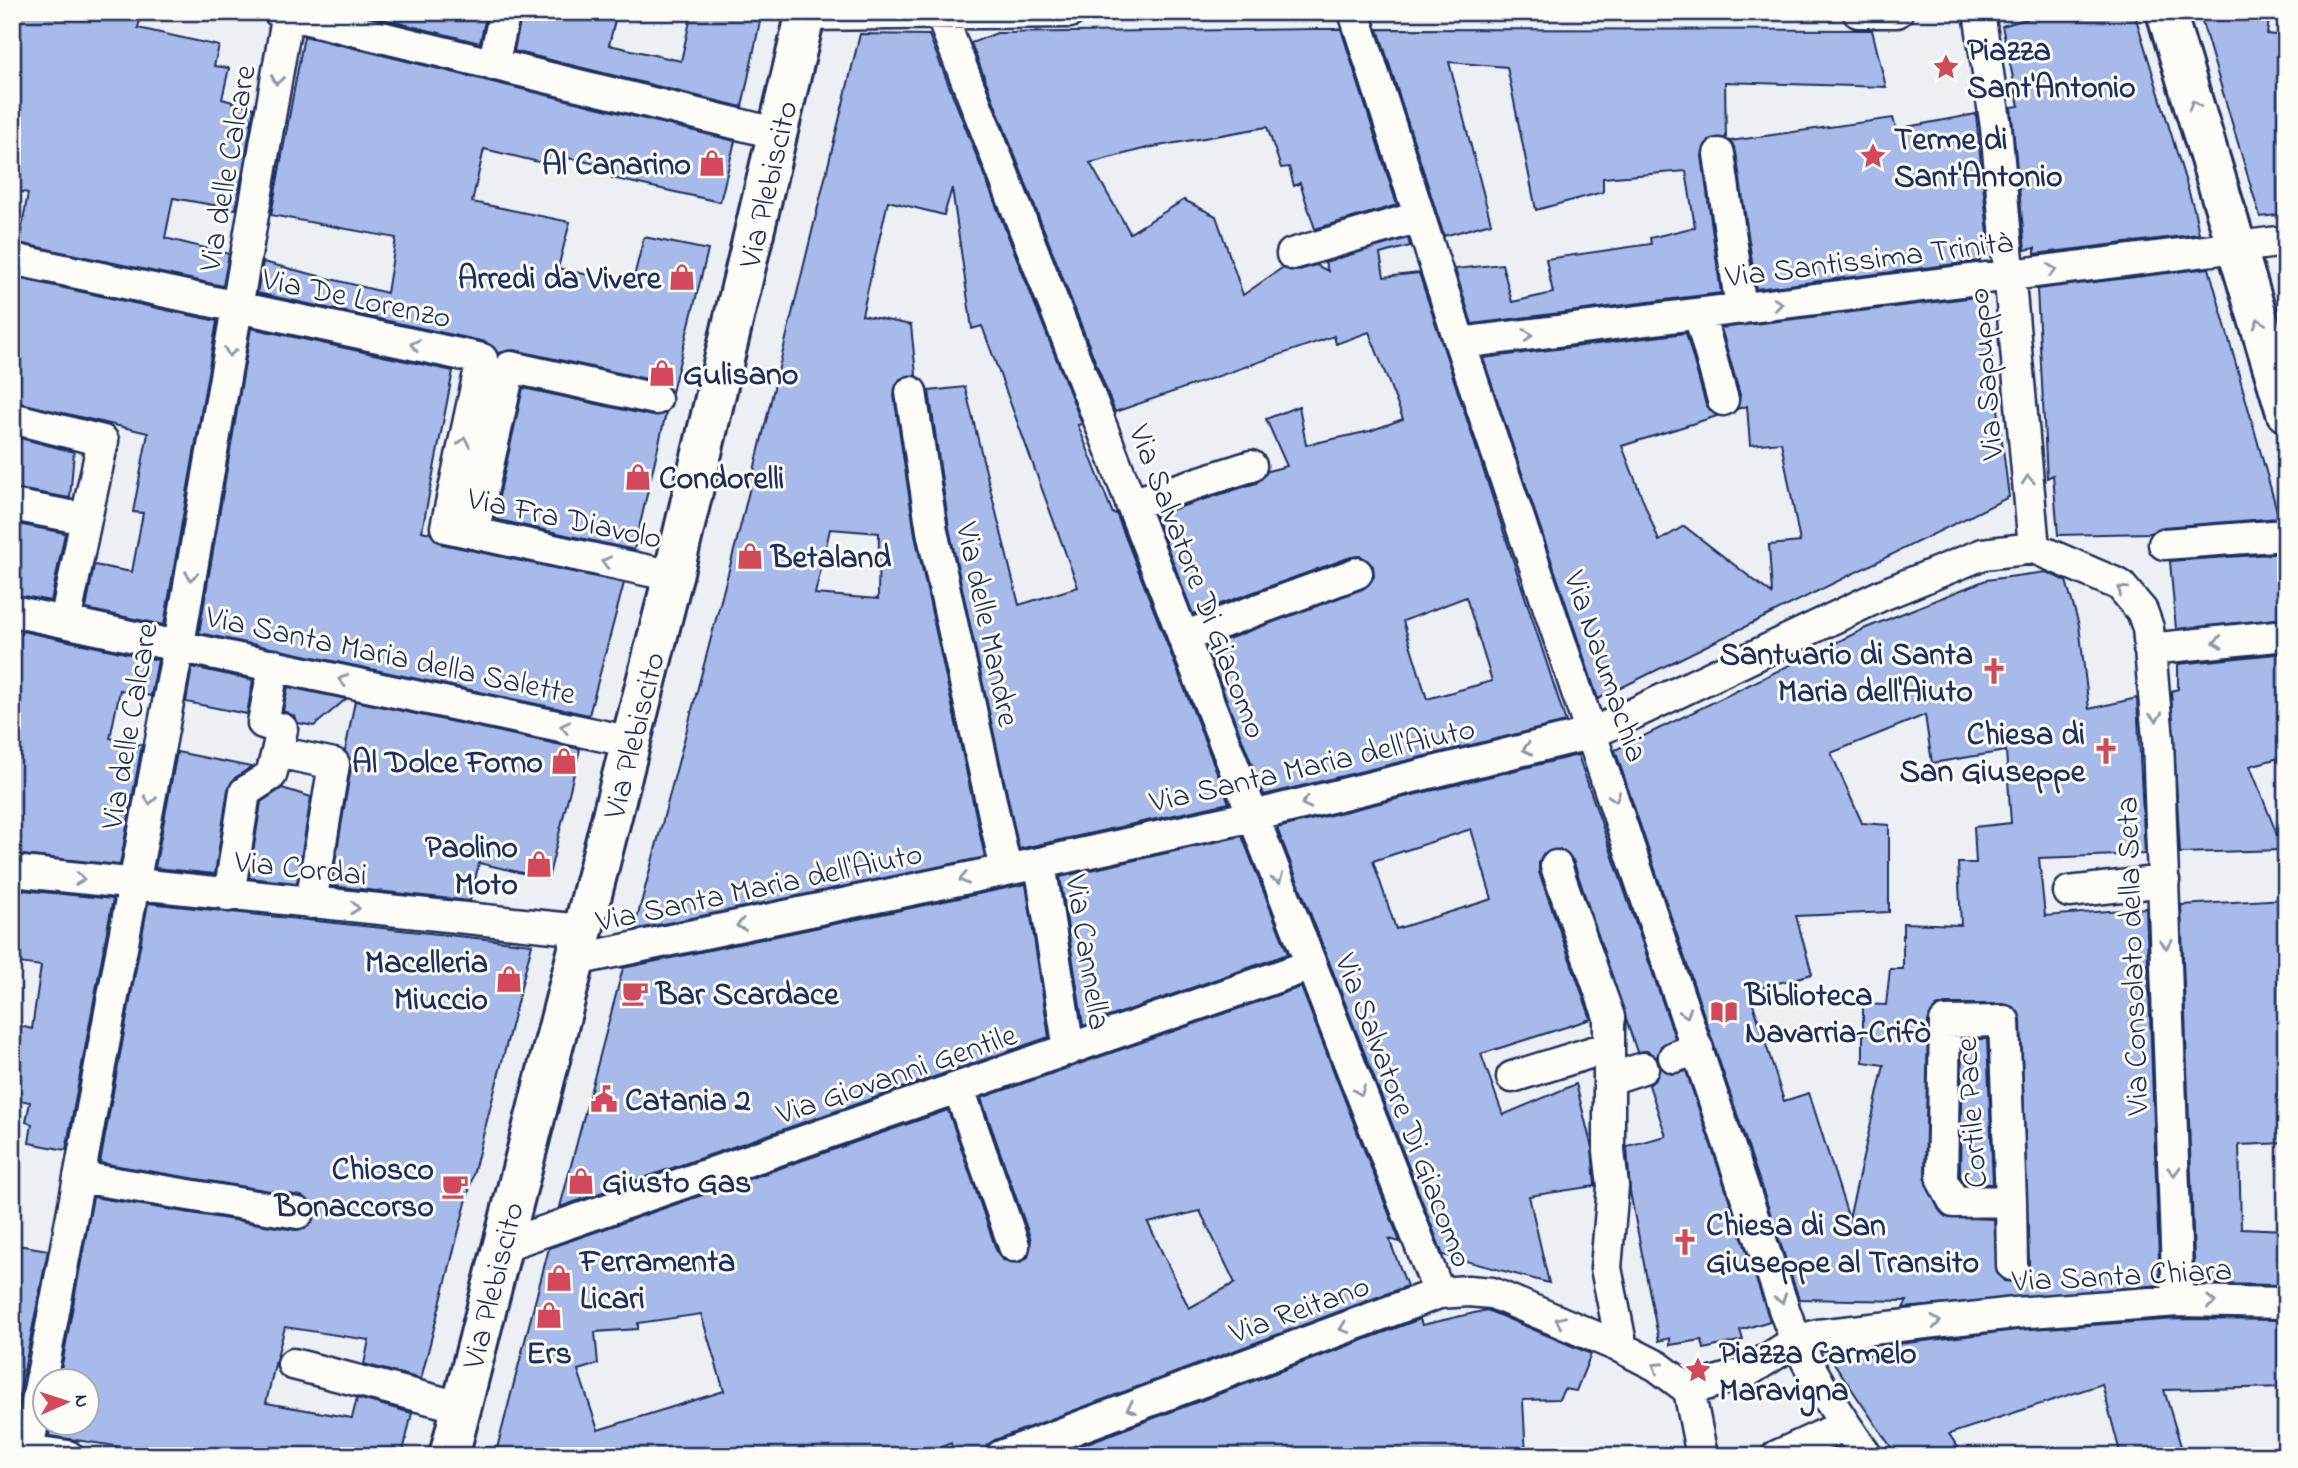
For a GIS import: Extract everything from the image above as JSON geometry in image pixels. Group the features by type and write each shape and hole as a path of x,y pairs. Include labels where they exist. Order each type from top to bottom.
{"main road":[{"path":"2166,12 2286,412"},
{"name":"Via Plebiscito","path":"449,1456 673,576 779,134 805,14"}],"street":[{"path":"493,65 505,12"},
{"path":"805,14 1070,12"},
{"name":"Via Naumachia","path":"1354,12 1460,343 1593,733 1686,1053 1796,1341 1845,1426 1867,1456"},
{"path":"1858,12 1897,12"},
{"name":"Via Sapuppo","path":"1979,12 1994,110 2034,548"},
{"path":"285,13 779,134"},
{"name":"Via delle Calcare","path":"20,1449 79,1177 135,885 238,308 285,13"},
{"name":"Via Salvatore Di Giacomo","path":"940,13 1439,1293"},
{"path":"1719,154 1741,309"},
{"path":"1292,254 1419,217"},
{"name":"Via Santissima Trinità","path":"1460,343 2286,241"},
{"name":"Via De Lorenzo","path":"12,259 482,359"},
{"path":"1699,314 1723,400"},
{"name":"Via Fra Diavolo","path":"482,359 446,527 673,576"},
{"path":"473,533 510,367 656,399"},
{"name":"Via delle Mandre","path":"911,392 932,531 1006,870"},
{"path":"12,418 103,440 65,622"},
{"path":"1131,503 1251,466"},
{"path":"12,505 86,519"},
{"path":"2164,544 2286,535"},
{"name":"Via Consolato della Seta","path":"2034,548 2120,585 2142,611 2148,628 2158,739 2178,1301"},
{"name":"Via Santa Maria dell'Aiuto","path":"579,945 1040,863 1253,816 1593,733 1882,595 1983,554 2034,548"},
{"path":"1183,637 1357,573"},
{"name":"Via Santa Maria della Salette","path":"12,611 179,644 632,742"},
{"path":"2149,649 2286,635"},
{"path":"229,896 245,792 271,775 282,729 263,723 274,665"},
{"path":"277,752 334,764 311,904"},
{"name":"Via Cannella","path":"1040,863 1069,1051"},
{"path":"1556,866 1609,1017 1609,1151 1613,1186 1606,1268 1622,1348"},
{"name":"Via Cordai","path":"12,871 311,904 579,945"},
{"path":"2069,892 2164,881"},
{"name":"Via Giovanni Gentile","path":"502,1246 1311,965"},
{"name":"Cortile Pace","path":"2011,1201 1954,1202 1942,1180 1945,1022 2004,1021 2011,1201 2012,1265"},
{"path":"1512,1077 1609,1048"},
{"path":"1610,1079 1643,1068"},
{"path":"959,1089 1014,1246"},
{"path":"79,1177 298,1213"},
{"name":"Via Reitano","path":"1001,1456 1439,1293 1492,1293 1622,1348 1657,1366 1689,1391"},
{"name":"Via Santa Chiara","path":"1689,1391 1745,1373 1796,1341 1818,1335 2015,1313 2178,1301 2286,1303"},
{"path":"293,1364 461,1406"},
{"path":"1689,1391 1702,1456"},
{"path":"1777,1456 1845,1426"},
{"path":"20,1449 68,1456"}],"building":[{"path":"12,12 142,12 138,28 219,46 214,66 229,68 222,99 254,108 236,209 173,198 165,238 229,254 223,286 19,243 28,193 12,190"},
{"path":"354,12 487,12 480,43"},
{"path":"522,12 617,12 609,45 681,61 692,12 762,12 742,107 514,51"},
{"path":"2050,12 2134,12 2194,209 2199,234 2035,254 2035,248 2025,250 2011,107 2019,106 2002,26"},
{"path":"2199,12 2270,12 2267,34 2286,36 2286,214 2260,217"},
{"path":"1341,29 1397,205 1315,229 1300,183 1294,186 1289,167 1281,168 1267,127 1147,148 1090,163 1130,233 1184,200 1216,216 1243,295 1282,268 1296,271 1316,265 1328,271 1325,262 1408,238 1410,246 1380,254 1384,277 1419,273 1566,722 1264,795 1206,647 1363,589 1374,577 1373,566 1361,556 1351,557 1193,614 1155,515 1256,483 1268,471 1287,466 1266,419 1299,406 1306,445 1370,431 1403,419 1369,332 1336,344 1334,336 1115,412 971,43 997,33","holes":["1466,597 1492,681 1427,699 1403,621"]},
{"path":"1378,29 1872,30 1886,87 1725,82 1726,138 1709,140 1702,156 1721,293 1472,324 1455,269 1502,264 1512,302 1553,293 1546,259 1651,244 1650,238 1695,227 1686,171 1603,178 1603,192 1536,210 1507,67 1449,62 1491,223 1444,236"},
{"path":"860,34 929,35 1082,424 1078,425 1113,514 1116,513 1229,803 1019,849 949,528 929,391 965,387 1019,605 1078,587 982,326 972,329 952,188 944,215 888,201 862,315 911,325 916,375 900,379 894,395 915,535 985,857 634,930 740,528","holes":["830,529 879,533 878,599 815,594"]},
{"path":"304,36 735,141 720,202 612,178 615,168 549,154 547,164 484,149 472,202 570,222 558,268 632,285 644,237 708,250 672,392 660,382 514,350 498,353 486,342 257,293 263,262 387,293 396,238 271,215"},
{"path":"1976,114 1990,254 1980,255 1980,261 1756,289 1736,152 1730,141 1893,118 1896,129"},
{"path":"2209,268 2279,518 2163,527 2151,533 2058,535 2053,475 2047,478 2037,289"},
{"path":"13,277 217,321 164,625 86,609 94,565 132,572 143,513 133,512 148,433 12,401"},
{"path":"1984,296 2009,497 1598,699 1483,358 1686,333 1706,405 1717,416 1622,446 1659,541 1684,526 1772,594 1769,545 1800,542 1781,442 1750,445 1747,406 1737,409 1740,395 1721,328"},
{"path":"251,328 453,371 422,531 430,533 442,544 624,583 589,715 199,633"},
{"path":"523,388 652,416 666,413 634,550 494,519"},
{"path":"12,436 74,452 70,498 12,488"},
{"path":"12,523 65,533 51,601 12,594"},
{"path":"2286,553 2286,618 2176,629 2170,561"},
{"path":"2046,572 2066,581 2079,625 2089,709 2137,698 2145,854 2039,858 2045,916 2146,908 2160,1285 1903,1308 1907,1301 1799,1299 1615,750 1866,628 1986,580","holes":["1925,715 1932,763 2006,751 2011,823 1974,827 1976,863 1958,863 1961,925 1903,923 1903,969 1890,969 1886,1005 1863,1004 1863,1062 1884,1065 1849,1219 1809,1093 1784,1101 1749,991 1812,974 1796,916 1889,912 1889,825 1862,823 1831,753","1945,1004 2004,1004 2018,1011 2021,1020 2029,1265 2027,1274 2013,1282 2004,1281 1997,1273 1994,1219 1946,1217 1939,1210 1925,1180 1928,1022 1936,1007"]},
{"path":"12,629 158,660 151,696 120,690 110,738 142,745 120,865 12,854"},
{"path":"2286,653 2286,756 2250,766 2283,850 2180,853 2171,691 2178,689 2178,664"},
{"path":"192,667 253,680 247,714 186,702"},
{"path":"288,687 346,699 314,726 298,723 294,716 283,711"},
{"path":"355,701 580,749 548,879 479,863 470,901 331,886 351,767 345,751"},
{"path":"177,752 251,767 235,778 228,789 215,874 155,868"},
{"path":"1578,755 1675,1038 1661,1046 1657,1058 1647,1051 1637,1052 1573,860 1560,849 1543,854 1539,862 1539,872 1591,1019 1481,1054 1503,1115 1576,1084 1592,1148 1595,1186 1529,1196 1549,1283 1443,1255 1277,828","holes":["1471,829 1492,899 1396,929 1373,861"]},
{"path":"282,788 311,797 297,883 249,878 261,802"},
{"path":"1242,836 1288,954 1083,1026 1060,877"},
{"path":"1026,884 1049,1037 560,1207 623,968"},
{"path":"12,889 113,899 66,1150 29,1143 32,1124 26,1122 30,1102 12,1099 12,1024 32,1029 41,966 12,962"},
{"path":"2286,899 2286,1143 2239,1145 2241,1228 2286,1230 2286,1285 2195,1284 2181,905"},
{"path":"148,903 532,944 421,1379 364,1364 369,1340 285,1327 276,1360 266,1403 352,1418 357,1398 412,1413 402,1456 182,1456 49,1436 102,1436 102,1366 62,1366 93,1197 295,1230 305,1229 315,1216 314,1206 301,1196 100,1163"},
{"path":"1301,987 1400,1242 1389,1239 1407,1286 995,1440 987,1445 984,1456 954,1456 951,1443 919,1456 495,1456 549,1248 948,1110 997,1252 1003,1260 1019,1263 1028,1257 1031,1240 981,1098","holes":["1200,1211 1235,1283 1189,1308 1148,1223","701,1314 724,1391 598,1430 578,1370 598,1364 595,1332 638,1329 638,1323"]},
{"path":"1962,1039 1987,1039 1993,1184 1964,1184 1960,1176"},
{"name":"Chiesa di San Giuseppe al Transito","path":"1660,1067 1671,1074 1686,1071 1770,1321 1740,1330 1743,1340 1704,1349 1702,1340 1670,1345 1670,1338 1659,1341 1630,1192 1627,1146 1666,1136 1649,1085 1656,1079"},
{"path":"12,1244 48,1250 12,1431"},
{"path":"1487,1310 1591,1354 1576,1391 1564,1389 1559,1399 1523,1400 1526,1456 1052,1456 1420,1319 1422,1325"},
{"path":"2178,1319 2286,1320 2286,1387 2164,1390 2184,1456 2121,1456 2102,1384 1949,1434 1964,1456 1897,1456 1832,1360 1876,1354 1881,1346 2017,1330"}],"place":[{"name":"Piazza Sant'Antonio","path":"1946,67"},
{"name":"Terme di Sant'Antonio","path":"1873,156"},
{"name":"Al Canarino","path":"712,163"},
{"name":"Arredi da Vivere","path":"682,277"},
{"name":"Gulisano","path":"662,373"},
{"name":"Condorelli","path":"638,477"},
{"name":"Betaland","path":"750,556"},
{"name":"Santuario di Santa Maria dell'Aiuto","path":"1994,671"},
{"name":"Chiesa di San Giuseppe","path":"2106,751"},
{"name":"Al Dolce Forno","path":"564,761"},
{"name":"Paolino Moto","path":"539,864"},
{"name":"Macelleria Miuccio","path":"509,979"},
{"name":"Bar Scardace","path":"635,993"},
{"name":"Biblioteca Navarria-Crifò","path":"1724,1012"},
{"name":"Catania 2","path":"604,1099"},
{"name":"Giusto Gas","path":"581,1181"},
{"name":"Chiosco Bonaccorso","path":"455,1186"},
{"name":"Chiesa di San Giuseppe al Transito","path":"1685,1242"},
{"name":"Ferramenta Licari","path":"559,1278"},
{"name":"Ers","path":"549,1315"},
{"name":"Piazza Carmelo Maravigna","path":"1698,1370"}]}
